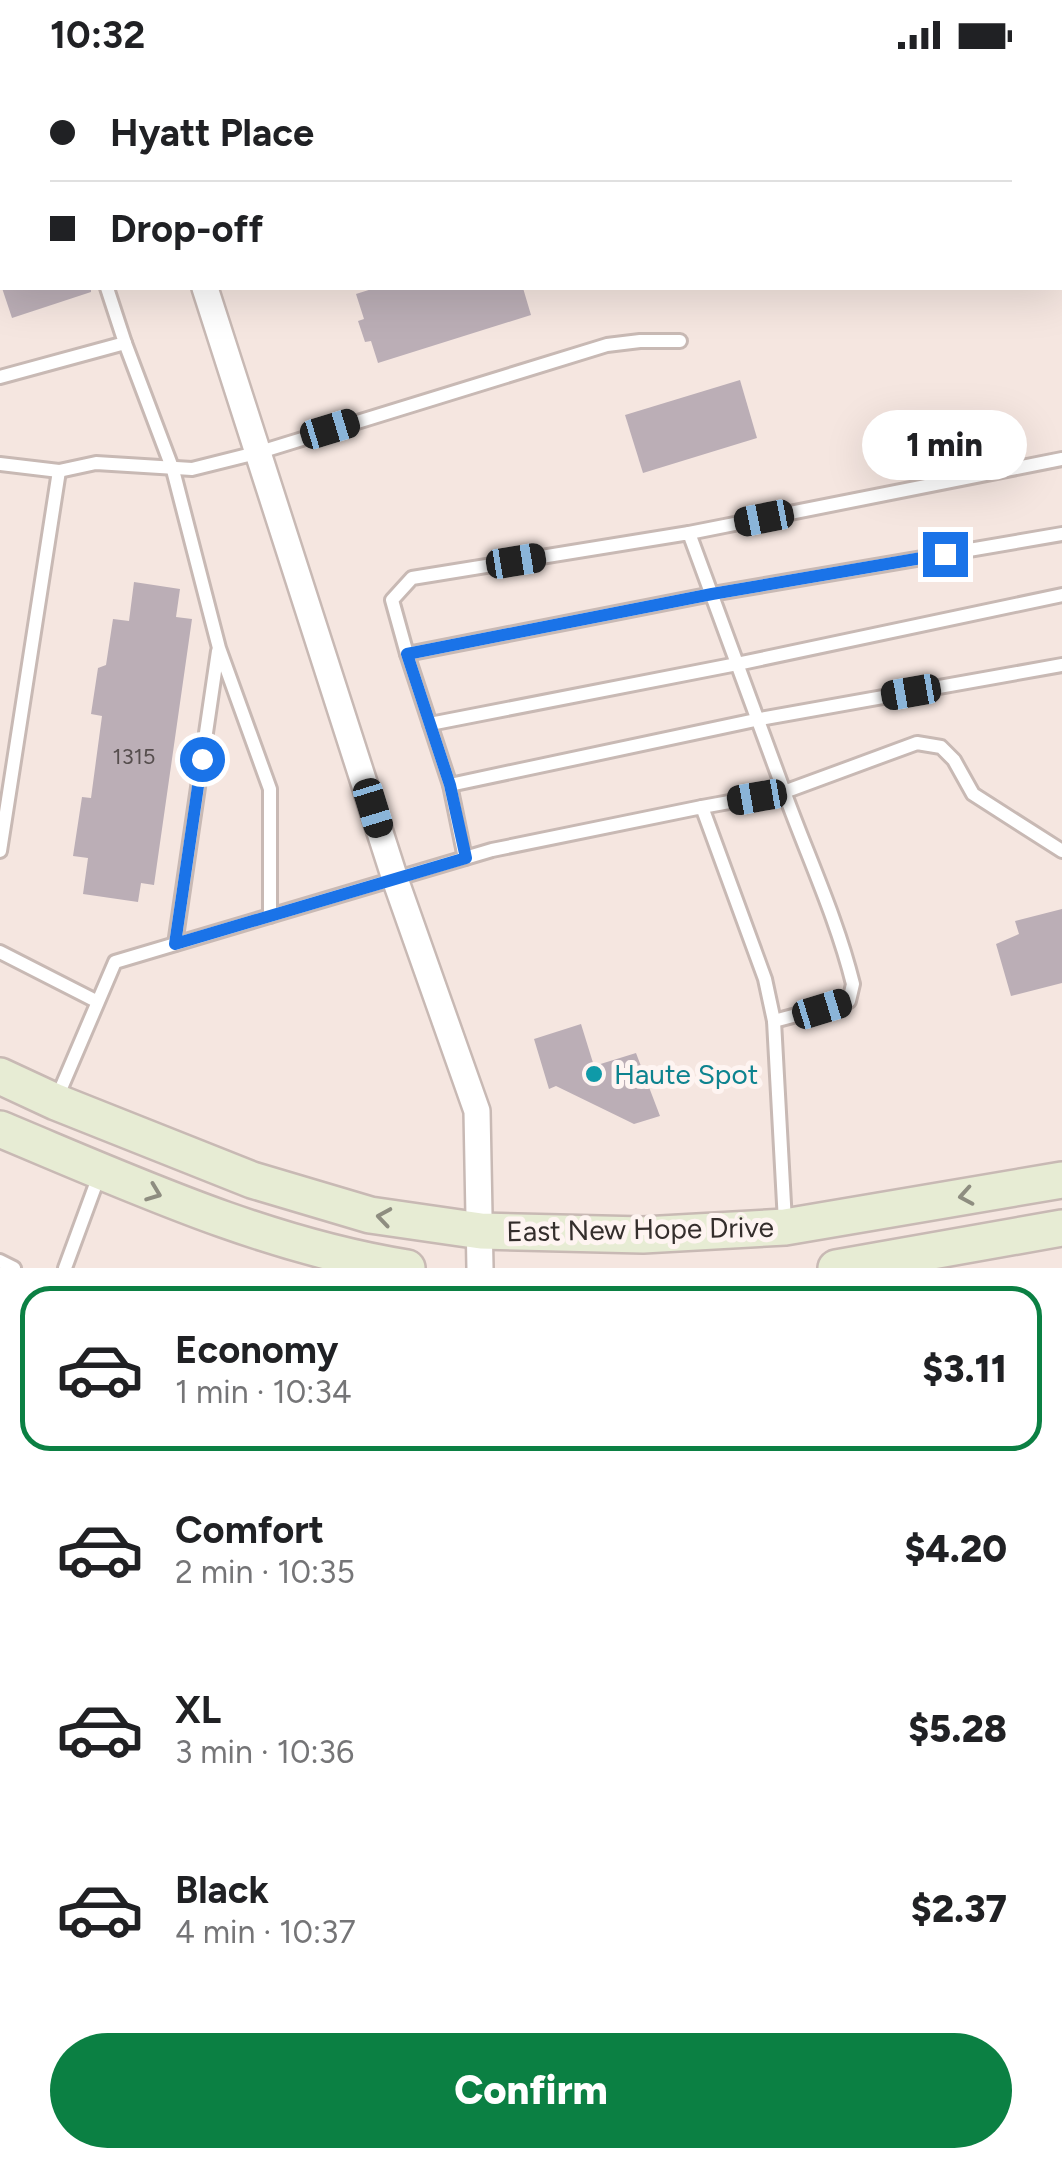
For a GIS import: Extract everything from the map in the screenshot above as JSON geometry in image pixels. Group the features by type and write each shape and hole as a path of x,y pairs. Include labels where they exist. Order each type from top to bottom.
{"street":[{"path":"206,290 396,879 478,1110 480,1268"},
{"name":"East New Hope Drive","path":"0,1076 56,1102 286,1190 370,1216 481,1230 644,1234 785,1227 1062,1180"},
{"path":"0,1128 257,1232 407,1268"},
{"path":"836,1268 1062,1228"}],"lane":[{"path":"107,290 173,470 218,648 270,789 270,916"},
{"path":"0,464 59,471 96,463 192,469 260,452 607,345 640,340 680,342"},
{"path":"0,377 125,343"},
{"path":"466,858 450,785 392,600 412,578 689,533 1062,459"},
{"path":"0,851 59,471"},
{"path":"689,533 850,972 853,993 848,1000 774,1021"},
{"path":"407,654 712,594 1062,534"},
{"path":"430,724 1062,595"},
{"path":"175,944 218,648"},
{"path":"450,785 760,719 1062,665"},
{"path":"56,1102 115,962 466,858 784,792 917,743 941,747 954,760 973,794 1062,851"},
{"path":"702,807 764,979 774,1021 785,1227"},
{"path":"0,952 96,1002"},
{"path":"65,1268 101,1171"},
{"path":"0,1261 13,1268"}],"building":[{"path":"3,290 91,290 91,292 12,318"},
{"path":"369,290 524,290 531,315 378,363 371,341 365,342 358,321 364,319 356,294"},
{"path":"740,380 757,438 643,473 625,415"},
{"path":"134,582 180,589 176,617 192,619 154,885 141,883 138,902 83,894 88,858 73,856 82,797 91,798 102,716 91,714 98,668 106,665 113,619 129,621"},
{"path":"1062,909 1062,983 1011,996 996,944 1019,934 1015,921"},
{"name":"Haute Spot","path":"581,1024 594,1066 636,1053 660,1116 634,1124 556,1086 549,1089 534,1039"}],"place":[{"name":"Haute Spot","path":"594,1074"}],"route":[{"path":"202,759 175,944 466,858 450,785 407,654 712,594 945,554"}]}
